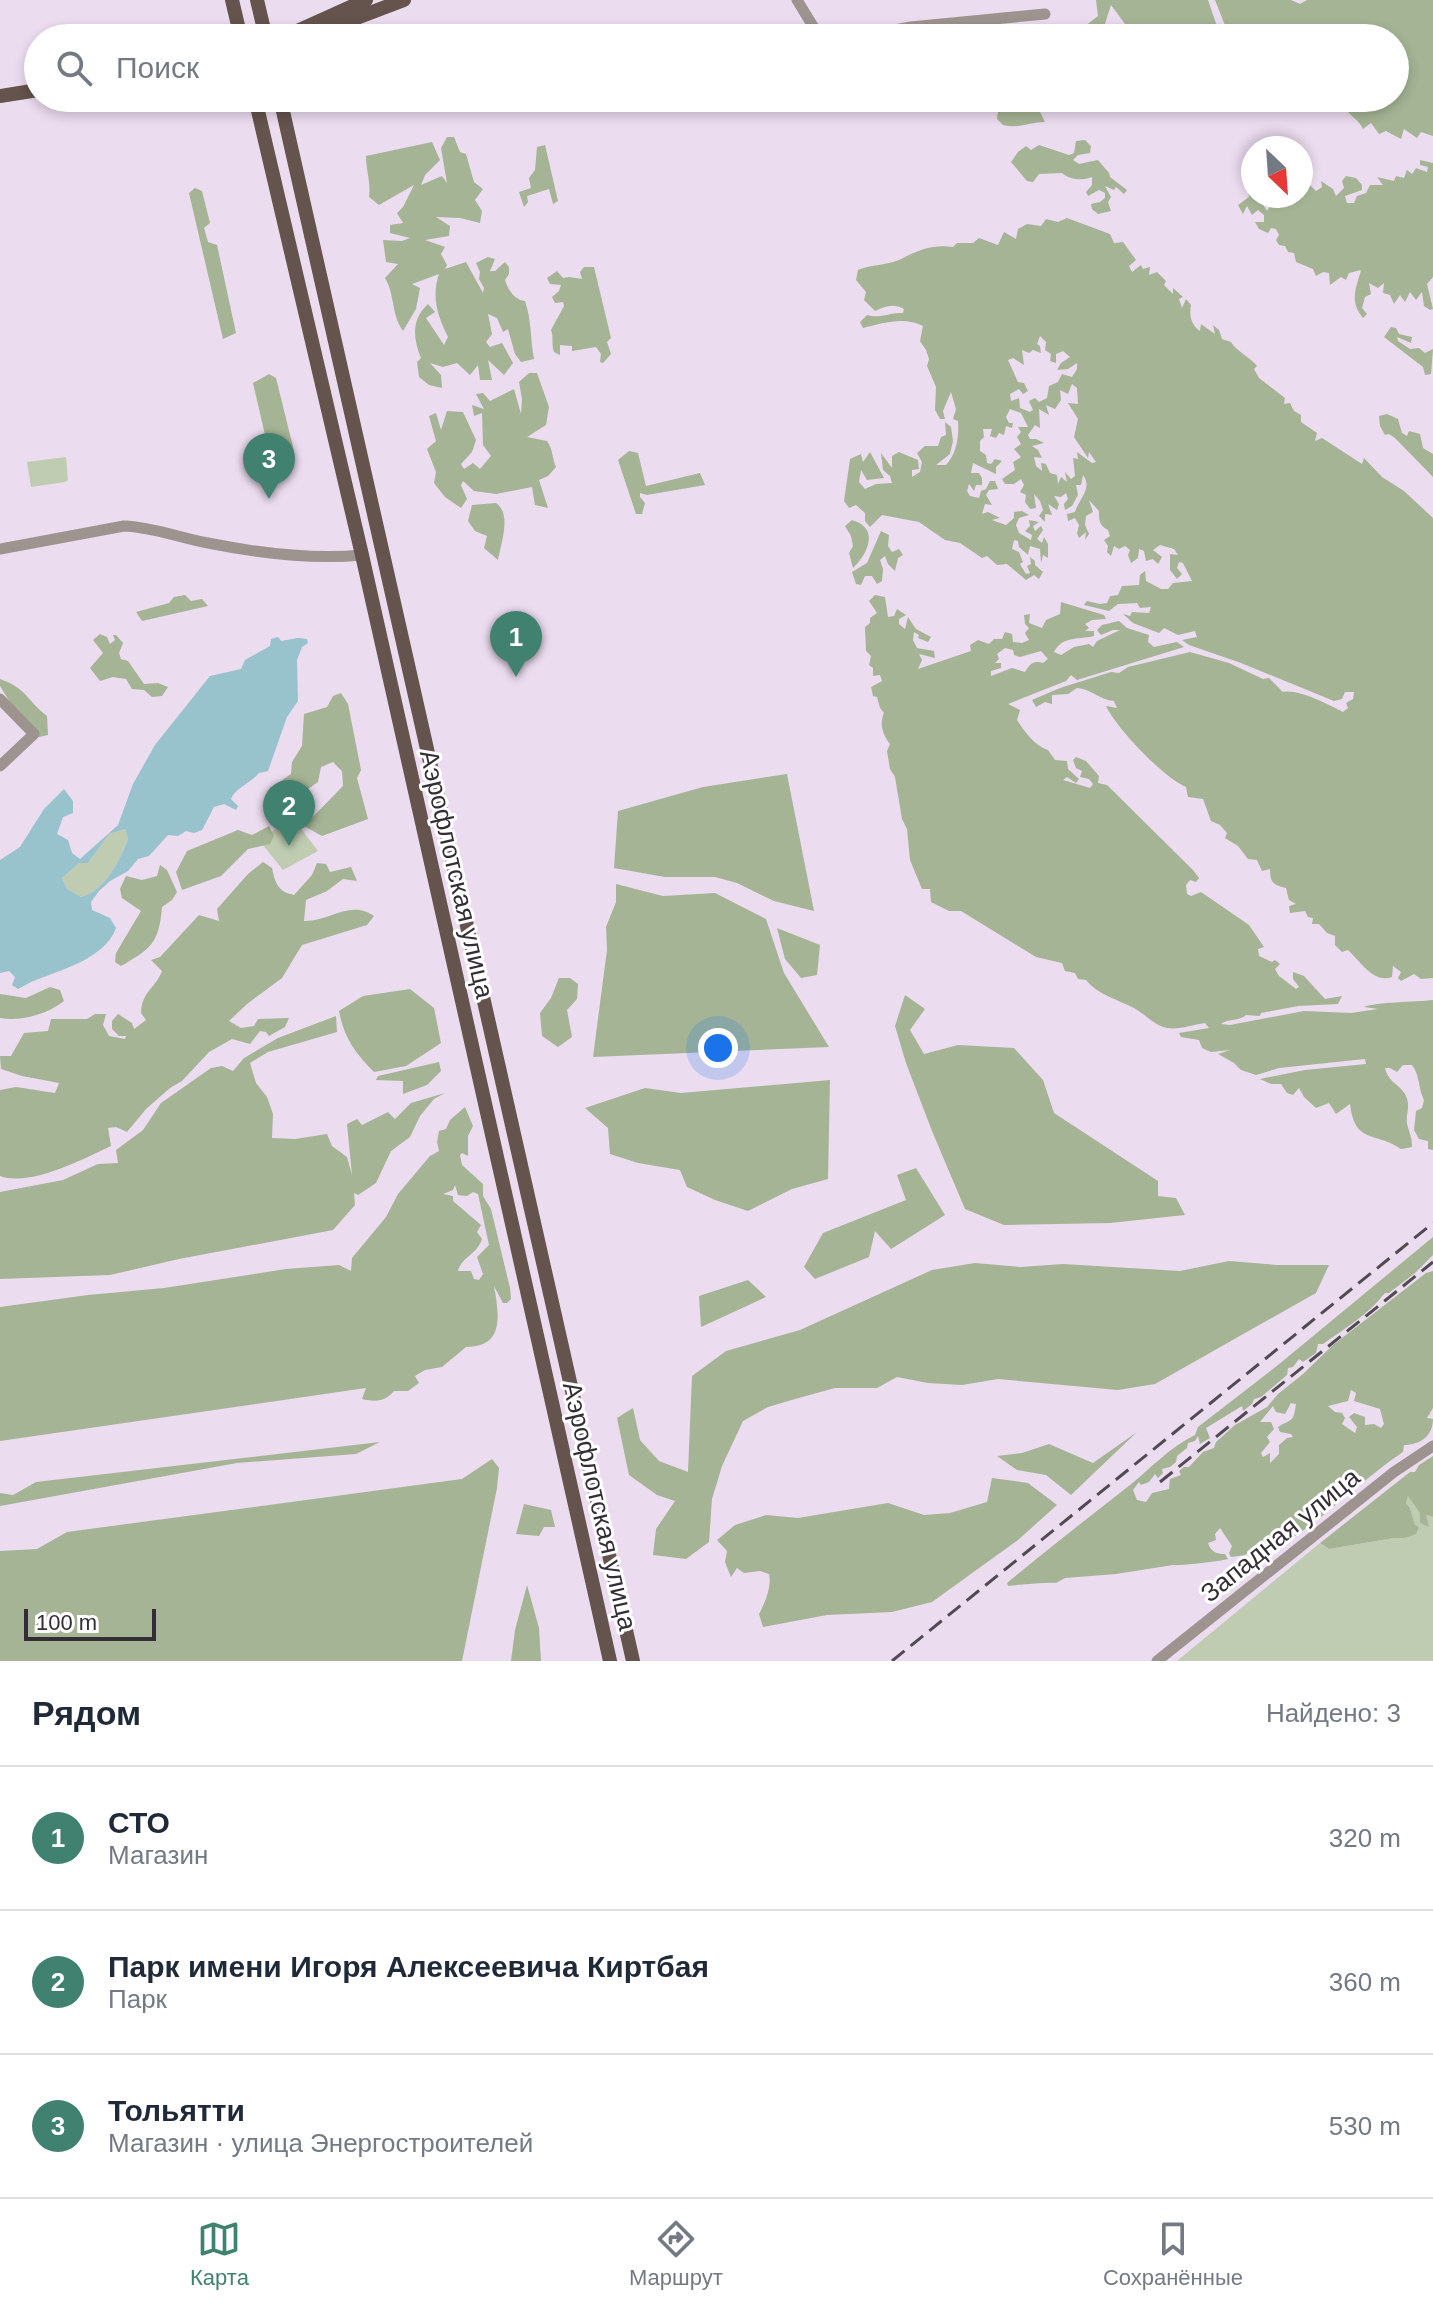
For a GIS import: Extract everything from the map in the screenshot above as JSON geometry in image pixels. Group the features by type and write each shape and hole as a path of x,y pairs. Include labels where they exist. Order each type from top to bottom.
{"main road":[{"path":"232,0 238,24"},
{"path":"257,0 263,24"},
{"path":"313,24 366,0"},
{"path":"341,24 404,0"},
{"path":"0,96 24,92"},
{"name":"Аэрофлотская улица","path":"258,112 362,555 610,1661"},
{"name":"Аэрофлотская улица","path":"283,112 633,1661"}],"street":[{"path":"797,0 812,24"},
{"path":"942,24 1045,14"},
{"path":"0,549 124,526 143,527 205,543 254,551 332,557 362,555"},
{"path":"0,699 34,734 0,766"},
{"name":"Западная улица","path":"1157,1661 1381,1482 1433,1446"}],"green space":[{"path":"1096,0 1208,0 1216,24 1125,24 1111,5 1105,24 1088,24 1098,16"},
{"path":"1215,0 1291,0 1300,4 1307,0 1433,0 1433,136 1421,132 1417,138 1404,129 1401,139 1386,131 1379,134 1371,123 1363,129 1349,112 1409,112 1409,24 1224,24"},
{"path":"998,112 1040,112 1045,122 1009,126 997,119"},
{"path":"447,137 454,137 460,152 466,154 474,182 483,189 475,200 482,211 480,223 436,217 450,226 449,236 425,240 445,247 441,254 447,265 445,269 466,262 483,293 476,263 488,257 495,259 490,271 495,271 505,262 509,267 505,280 508,287 515,297 525,301 534,359 521,362 515,354 508,329 503,332 497,318 488,314 492,334 486,342 490,347 502,343 513,363 504,375 488,360 492,380 480,380 478,365 470,375 457,363 443,367 430,363 441,375 442,388 429,385 419,377 417,362 421,358 415,337 416,323 428,304 435,312 426,318 444,345 448,337 437,307 439,274 412,284 420,288 416,309 403,331 385,278 398,264 386,262 383,240 402,241 410,238 390,233 390,225 403,223 397,213 414,185 379,205 369,197 366,156 432,142 440,160 425,175 421,185 442,176 447,183 441,148"},
{"path":"1085,140 1091,146 1090,153 1078,155 1073,160 1079,164 1098,160 1110,177 1127,190 1124,194 1116,187 1114,190 1105,186 1111,197 1108,202 1111,211 1098,214 1092,209 1091,204 1100,202 1105,198 1105,193 1099,190 1088,196 1086,192 1092,185 1092,177 1076,179 1062,173 1039,174 1033,182 1027,181 1011,162 1026,146 1031,150 1039,145 1069,155 1074,153 1076,141"},
{"path":"545,145 558,201 553,204 549,189 527,196 528,202 524,207 519,192 531,188 529,178 535,170 537,147"},
{"path":"1420,160 1433,163 1433,277 1427,284 1433,309 1430,310 1424,306 1422,292 1416,300 1410,292 1405,302 1400,295 1394,304 1390,295 1383,293 1384,283 1378,288 1369,283 1371,294 1365,297 1362,308 1367,314 1363,318 1355,300 1361,270 1349,273 1346,280 1341,277 1330,285 1329,273 1316,276 1313,269 1296,262 1294,253 1279,245 1276,229 1271,228 1268,233 1259,229 1255,222 1264,222 1264,215 1258,210 1252,215 1248,208 1265,208 1267,211 1269,208 1313,208 1313,188 1316,191 1322,187 1321,181 1333,189 1336,196 1344,188 1342,181 1346,176 1356,178 1362,185 1362,190 1345,196 1347,203 1354,203 1357,196 1366,193 1370,185 1383,185 1377,177 1394,181 1396,176 1404,178 1407,170 1412,174 1416,168 1427,172 1428,167 1420,165"},
{"path":"195,188 202,191 210,223 204,228 208,242 217,245 236,333 223,339 189,193"},
{"path":"1067,218 1110,234 1114,243 1123,242 1136,260 1129,266 1132,272 1141,265 1143,269 1150,267 1149,275 1157,272 1173,294 1173,288 1183,297 1179,299 1182,308 1186,299 1191,305 1191,320 1197,329 1200,331 1201,324 1215,334 1213,325 1222,339 1231,342 1254,363 1259,378 1285,398 1284,404 1290,403 1294,411 1301,415 1301,422 1317,433 1315,441 1322,438 1362,464 1364,458 1382,477 1404,491 1433,518 1433,978 1421,979 1414,974 1401,981 1398,978 1401,972 1393,966 1392,977 1379,977 1348,950 1342,952 1335,945 1335,936 1319,924 1312,924 1313,918 1308,917 1305,911 1290,913 1289,906 1296,904 1289,900 1286,888 1273,882 1270,869 1262,871 1257,860 1248,859 1238,846 1225,838 1227,833 1211,821 1203,799 1188,797 1186,787 1165,774 1131,740 1106,706 1117,708 1114,701 1077,688 1068,694 1052,695 1052,704 1045,702 1036,707 1032,700 1060,688 1190,652 1229,663 1263,679 1269,678 1283,692 1305,695 1343,712 1348,708 1346,703 1353,699 1354,692 1345,692 1342,699 1334,701 1182,640 1197,637 1195,631 1178,635 1164,628 1159,633 1133,623 1123,614 1149,613 1151,607 1140,608 1137,603 1118,604 1109,611 1084,605 1087,601 1107,603 1110,596 1118,595 1122,586 1139,585 1140,575 1145,571 1146,581 1161,589 1168,589 1173,583 1192,581 1183,563 1179,562 1177,568 1182,574 1177,579 1170,570 1170,554 1178,555 1174,549 1160,545 1153,550 1162,557 1158,564 1153,559 1146,561 1144,551 1139,549 1138,558 1131,563 1130,550 1125,546 1119,549 1114,546 1111,556 1104,540 1110,536 1108,530 1101,524 1099,511 1089,500 1093,512 1086,516 1085,525 1089,534 1085,540 1086,532 1079,538 1079,525 1075,518 1068,521 1067,514 1075,512 1084,494 1087,484 1083,475 1081,485 1076,485 1078,495 1072,506 1065,510 1066,493 1061,497 1054,496 1059,504 1057,510 1048,504 1052,515 1045,514 1045,522 1039,516 1043,510 1034,494 1036,508 1030,509 1025,502 1026,495 1020,492 1024,485 1021,479 1014,484 1005,484 1002,479 1015,470 1013,462 1021,457 1014,449 1021,444 1017,437 1021,432 1018,427 1028,427 1021,413 1010,409 1006,417 1009,423 1013,423 1012,428 1006,426 1004,435 999,433 996,438 990,436 992,429 983,429 980,451 986,455 987,463 991,464 995,459 1002,461 996,467 996,474 973,463 971,473 979,473 982,485 976,485 974,491 969,484 967,491 970,496 979,498 990,481 995,481 998,489 989,490 986,495 992,505 985,504 982,514 988,512 1000,518 992,520 1006,525 1014,518 1014,512 1022,511 1029,515 1019,518 1016,525 1019,533 1031,540 1032,535 1025,531 1030,526 1029,520 1039,522 1033,526 1035,531 1041,526 1043,530 1037,539 1042,543 1044,537 1048,544 1048,558 1043,555 1041,563 1040,549 1030,546 1028,555 1014,540 1012,549 1019,552 1023,562 1020,564 1026,574 1030,573 1027,566 1031,564 1030,557 1035,561 1043,572 1039,579 1034,575 1026,580 1007,564 997,565 987,556 982,558 960,543 945,540 919,522 882,515 870,527 865,521 865,513 856,505 849,508 844,501 850,459 861,454 863,462 870,452 884,478 867,480 861,470 859,482 865,489 876,484 892,483 883,470 881,453 892,468 892,456 899,452 918,460 919,469 912,470 912,477 920,472 922,462 917,453 925,446 938,446 941,437 946,435 945,422 951,427 953,441 950,454 936,465 946,465 950,460 958,433 958,421 953,419 956,409 951,392 943,411 945,419 940,419 935,410 936,387 927,366 929,359 926,350 920,341 923,326 901,321 863,328 860,322 867,315 903,313 904,309 890,306 875,311 864,300 866,292 856,280 858,270 893,262 926,248 953,247 957,243 973,243 979,238 998,245 1004,232 1016,239 1018,229 1027,224 1041,226 1046,219 1058,222","holes":["1040,336 1046,342 1045,350 1051,354 1050,361 1056,363 1056,354 1063,351 1070,357 1057,370 1068,369 1077,363 1077,369 1072,377 1062,374 1058,382 1049,386 1047,398 1039,402 1035,398 1029,401 1033,410 1030,412 1020,408 1019,398 1011,401 1010,394 1019,389 1023,394 1028,391 1024,383 1018,382 1008,360 1013,358 1024,365 1022,350 1041,353 1037,344","1072,384 1077,388 1078,404 1068,403 1078,419 1074,437 1088,458 1089,452 1096,462 1092,463 1077,452 1078,459 1073,458 1075,476 1071,479 1065,472 1067,482 1061,477 1058,484 1057,475 1050,473 1046,464 1041,463 1042,471 1036,466 1034,457 1042,458 1032,446 1044,443 1030,439 1028,435 1035,425 1040,428 1039,409 1049,415 1046,405 1055,409 1061,400 1060,390 1068,394"]},
{"path":"584,267 594,267 611,338 607,342 611,354 603,363 596,347 572,351 572,346 560,345 560,355 553,349 551,330 564,306 563,302 555,303 552,297 561,285 550,284 547,278 557,271 563,278 582,279 580,272"},
{"path":"1391,327 1396,328 1399,334 1412,337 1411,343 1397,337 1410,349 1419,348 1425,353 1433,349 1431,374 1425,375 1423,367 1384,337"},
{"path":"529,373 537,373 549,407 546,425 527,437 547,441 551,450 556,467 539,480 548,508 535,505 532,487 496,494 474,491 463,481 461,485 467,499 461,508 445,497 434,483 436,472 427,449 436,441 429,416 436,413 441,430 447,411 463,412 476,440 472,452 461,464 464,469 473,463 480,469 491,456 483,445 482,413 474,416 472,405 484,409 476,394 483,393 490,401 514,389 521,414 519,382"},
{"path":"269,374 276,378 294,451 282,456 268,448 253,383"},
{"path":"1387,414 1398,419 1402,433 1407,436 1409,431 1420,434 1423,448 1433,454 1433,477 1395,438 1385,435 1379,416"},
{"path":"629,451 638,453 646,486 700,473 705,485 647,495 640,493 645,503 642,514 636,514 618,460"},
{"path":"66,457 68,480 31,487 27,462"},
{"path":"496,503 501,508 504,521 498,560 484,548 487,536 475,531 468,521 472,505"},
{"path":"852,520 861,524 869,535 867,549 853,568 849,553 853,546 845,526"},
{"path":"881,531 889,535 888,546 892,552 899,549 903,555 898,558 895,571 885,556 880,560 882,581 877,584 872,576 865,576 861,585 856,584 852,572 867,563"},
{"path":"185,595 191,601 202,599 208,606 142,621 136,612 169,603 174,597"},
{"path":"875,595 885,597 888,617 894,616 897,609 906,615 899,619 899,624 905,629 908,617 916,629 931,637 928,642 918,638 919,635 914,632 913,640 917,648 934,651 935,658 919,654 922,660 918,669 971,651 970,645 978,640 989,644 994,639 1002,639 1005,632 1012,634 1013,642 1029,640 1025,633 1029,628 1024,615 1030,614 1029,623 1042,628 1046,620 1060,614 1061,602 1104,615 1106,619 1085,624 1089,628 1085,631 1094,631 1094,636 1061,643 1054,652 1061,655 1074,647 1089,644 1093,647 1097,641 1120,630 1101,635 1097,630 1102,625 1119,621 1127,628 1149,635 1148,642 1154,647 1177,642 1184,647 1077,680 1071,675 1066,681 1008,704 1020,710 1017,720 1030,738 1048,750 1055,760 1067,761 1068,769 1079,779 1076,783 1067,777 1063,780 1090,788 1093,784 1089,779 1080,777 1082,771 1076,768 1073,760 1076,757 1086,761 1099,776 1098,783 1107,785 1193,870 1199,878 1196,882 1190,880 1186,885 1187,894 1191,896 1201,892 1249,925 1264,947 1258,949 1259,956 1280,964 1275,969 1279,976 1296,989 1299,987 1293,979 1293,972 1304,976 1325,999 1342,996 1338,1004 1298,1006 1261,1013 1260,1016 1246,1015 1221,1024 1304,1011 1351,1013 1378,1009 1364,1007 1377,1004 1433,1000 1433,1150 1428,1149 1428,1141 1419,1139 1414,1130 1416,1111 1422,1108 1424,1100 1412,1065 1403,1065 1397,1072 1385,1068 1405,1094 1408,1103 1407,1123 1412,1147 1401,1149 1361,1132 1356,1126 1350,1104 1336,1114 1329,1103 1316,1108 1299,1088 1293,1095 1287,1093 1281,1084 1260,1079 1305,1070 1366,1064 1365,1059 1279,1068 1256,1075 1241,1070 1218,1054 1230,1050 1211,1052 1202,1048 1199,1040 1181,1037 1179,1033 1209,1028 1205,1023 1163,1027 1134,1008 1102,993 1086,980 1078,979 1075,973 1065,971 1062,963 1036,957 961,911 949,911 931,902 930,889 922,889 910,860 907,829 902,819 895,777 890,769 887,751 890,744 882,729 884,713 871,687 882,681 880,675 873,676 873,668 869,665 871,656 866,651 865,627 877,613 869,601","holes":["1005,648 1013,650 1014,655 1020,657 1041,651 1048,659 1043,663 1032,663 1025,672 1012,668 991,676 991,671 1001,668 1001,663 995,663 999,659 997,654"]},
{"path":"100,634 107,637 110,644 115,640 113,635 116,635 123,643 119,653 121,659 128,661 144,684 158,683 168,687 162,696 152,697 144,690 132,689 126,679 113,677 100,681 90,668 103,653 93,640"},
{"path":"0,679 22,691 47,716 48,735 39,737 11,704 0,686"},
{"path":"341,693 348,704 361,770 357,778 368,819 322,836 304,826 343,786 342,771 333,762 321,767 318,782 279,809 275,785 291,774 292,762 302,746 304,714 327,707 333,696"},
{"path":"787,774 814,911 774,901 737,883 715,877 665,877 614,868 618,811 703,787"},
{"path":"293,818 318,851 283,870 259,840"},
{"path":"269,826 274,836 270,844 248,849 221,876 182,890 176,872 187,851 238,830 252,835"},
{"path":"125,829 128,839 104,882 90,894 81,897 67,889 62,878 79,863 88,863 109,834"},
{"path":"263,862 272,868 281,889 294,895 312,875 317,863 326,864 330,872 351,867 357,881 343,879 327,891 306,900 304,921 348,910 365,911 374,916 367,925 302,945 282,978 229,1021 241,1028 254,1026 258,1019 289,1018 285,1027 269,1036 260,1031 250,1044 232,1039 209,1052 182,1081 146,1109 127,1132 116,1127 108,1128 111,1146 41,1175 26,1178 0,1176 0,1090 16,1087 55,1093 59,1083 1,1069 0,1056 11,1056 24,1033 48,1031 51,1019 87,1019 95,1014 106,1014 103,1025 109,1036 125,1039 126,1036 119,1036 112,1029 112,1021 118,1014 132,1023 134,1029 146,1020 141,1013 144,1000 162,971 151,960 160,957 199,915 219,921 217,909"},
{"path":"160,865 167,870 177,892 162,907 159,929 152,944 121,966 115,962 116,953 141,911 122,898 120,889 126,876 142,880 157,876"},
{"path":"616,884 663,896 715,893 766,919 784,973 829,1047 593,1057 607,950 606,927 616,902"},
{"path":"777,928 820,945 817,975 801,978 785,959"},
{"path":"559,978 570,978 578,984 577,999 567,1010 572,1037 558,1047 542,1036 540,1013 551,998"},
{"path":"50,987 60,990 64,1001 34,1016 0,1018 0,994 26,998"},
{"path":"410,989 434,1008 441,1043 406,1066 374,1072 351,1044 339,1011 363,996"},
{"path":"905,995 925,1009 910,1030 924,1054 958,1045 1014,1048 1043,1080 1054,1113 1158,1181 1158,1196 1176,1198 1185,1215 1110,1223 1004,1225 965,1209 932,1131 895,1026"},
{"path":"336,1016 337,1032 268,1052 250,1063 256,1083 267,1097 273,1114 272,1138 295,1139 327,1134 332,1146 347,1157 352,1175 347,1124 357,1119 362,1125 388,1112 395,1119 411,1103 445,1093 434,1099 420,1116 410,1137 391,1151 376,1183 358,1195 354,1193 355,1205 333,1230 110,1275 0,1279 0,1192 63,1180 98,1164 118,1163 116,1150 143,1130 161,1103 211,1068 222,1066 233,1071 244,1058 278,1038"},
{"path":"439,1062 441,1071 427,1085 403,1094 403,1081 376,1080 378,1076"},
{"path":"830,1080 828,1179 792,1189 748,1211 687,1187 680,1170 638,1163 610,1154 608,1128 585,1108 645,1088 681,1093"},
{"path":"465,1107 473,1126 468,1136 468,1156 460,1155 462,1165 483,1184 483,1196 491,1209 510,1288 511,1299 503,1303 494,1286 498,1318 488,1341 479,1346 466,1347 442,1367 425,1370 415,1376 419,1383 408,1391 394,1391 380,1400 362,1399 366,1388 0,1441 0,1307 164,1288 286,1269 339,1265 351,1271 352,1258 386,1217 398,1194 430,1156 439,1151 439,1131 446,1129 450,1120","holes":["455,1185 458,1195 478,1194 489,1245 477,1257 483,1274 479,1280 474,1279 471,1271 458,1271 482,1239 477,1232 481,1225 453,1201 453,1196 443,1194 453,1190"]},
{"path":"916,1168 945,1215 891,1249 875,1231 869,1257 815,1279 804,1267 823,1233 906,1200 897,1175"},
{"path":"1433,1237 1433,1255 1415,1273 1385,1293 1348,1327 1323,1344 1318,1344 1316,1353 1303,1362 1299,1359 1288,1368 1287,1375 1243,1411 1242,1406 1206,1428 1210,1438 1200,1444 1198,1436 1177,1456 1176,1462 1162,1469 1163,1473 1158,1478 1155,1474 1149,1482 1141,1485 1139,1482 1133,1490 1137,1500 1146,1502 1152,1493 1169,1489 1170,1479 1181,1475 1179,1471 1189,1467 1203,1452 1214,1448 1216,1442 1235,1425 1267,1407 1333,1345 1426,1273 1433,1271 1433,1408 1427,1418 1433,1419 1431,1430 1424,1438 1404,1445 1403,1452 1284,1543 1278,1551 1264,1557 1260,1551 1253,1549 1245,1555 1231,1557 1232,1546 1220,1528 1215,1534 1216,1540 1208,1543 1228,1559 1065,1578 1056,1583 1008,1586 1007,1583 1022,1570 1169,1452 1195,1435 1198,1427","holes":["1351,1390 1356,1393 1354,1401 1380,1409 1384,1424 1381,1428 1374,1424 1365,1425 1365,1417 1354,1413 1349,1417 1357,1427 1355,1433 1342,1424 1345,1418 1342,1413 1328,1406 1348,1401","1291,1403 1296,1404 1293,1418 1278,1427 1280,1432 1293,1437 1279,1445 1279,1454 1270,1463 1270,1453 1263,1457 1261,1453 1270,1442 1267,1437 1274,1429 1271,1422 1260,1422 1273,1406 1276,1412 1285,1414"]},
{"path":"1229,1261 1329,1265 1316,1293 1155,1384 1118,1390 998,1379 962,1385 928,1383 897,1377 877,1388 835,1388 768,1407 743,1421 722,1466 712,1499 709,1542 686,1559 653,1555 656,1529 675,1501 657,1495 629,1475 617,1418 633,1408 640,1440 659,1461 688,1472 692,1376 726,1351 800,1330 932,1270 975,1263 1021,1267 1063,1264 1180,1271"},
{"path":"748,1280 766,1297 701,1327 699,1296"},
{"path":"1137,1432 1071,1495 1046,1475 1017,1470 997,1456 1022,1453 1049,1444 1093,1463"},
{"path":"380,1442 356,1454 237,1463 0,1506 0,1493 13,1495 36,1482"},
{"path":"1433,1456 1433,1517 1426,1515 1429,1527 1420,1523 1420,1513 1408,1496 1406,1503 1415,1525 1419,1527 1416,1534 1329,1549 1320,1543 1410,1472 1415,1472 1419,1465"},
{"path":"492,1459 499,1468 497,1488 462,1661 0,1661 0,1551 37,1549 67,1532 462,1479"},
{"path":"992,1478 1028,1483 1057,1505 1018,1540 932,1602 892,1612 827,1615 763,1627 759,1614 769,1589 769,1574 760,1571 744,1573 737,1568 731,1577 725,1562 727,1551 717,1540 735,1525 766,1515 798,1518 888,1503 924,1515 950,1513 987,1502"},
{"path":"1408,1495 1426,1520 1426,1515 1433,1517 1433,1661 1177,1661 1320,1543 1329,1549 1405,1538 1415,1526 1406,1503"},
{"path":"524,1504 551,1510 555,1527 544,1527 539,1536 516,1534"},
{"path":"527,1585 539,1628 541,1661 511,1661 515,1630"}],"water":[{"path":"298,638 307,639 308,643 302,647 297,660 298,701 287,717 268,771 259,773 233,795 231,799 238,806 236,810 224,804 214,807 202,830 194,833 186,831 178,836 168,835 149,856 138,859 128,871 99,891 91,902 92,910 110,918 116,928 102,948 80,962 18,989 12,985 15,977 9,971 0,973 0,860 20,847 44,809 64,789 73,801 73,813 63,817 57,834 68,840 72,853 80,859 118,825 133,784 155,745 210,676 241,669 245,660 270,646 271,639","holes":["125,829 128,839 116,865 104,882 90,894 81,897 67,889 62,878 79,863 88,863 109,834"]}],"railway":[{"path":"892,1661 1433,1223"},
{"path":"1160,1482 1433,1262"}],"place":[{"name":"Тольятти","path":"269,499"},
{"name":"СТО","path":"516,677"},
{"name":"Парк имени Игоря Алексеевича Киртбая","path":"289,846"}]}
